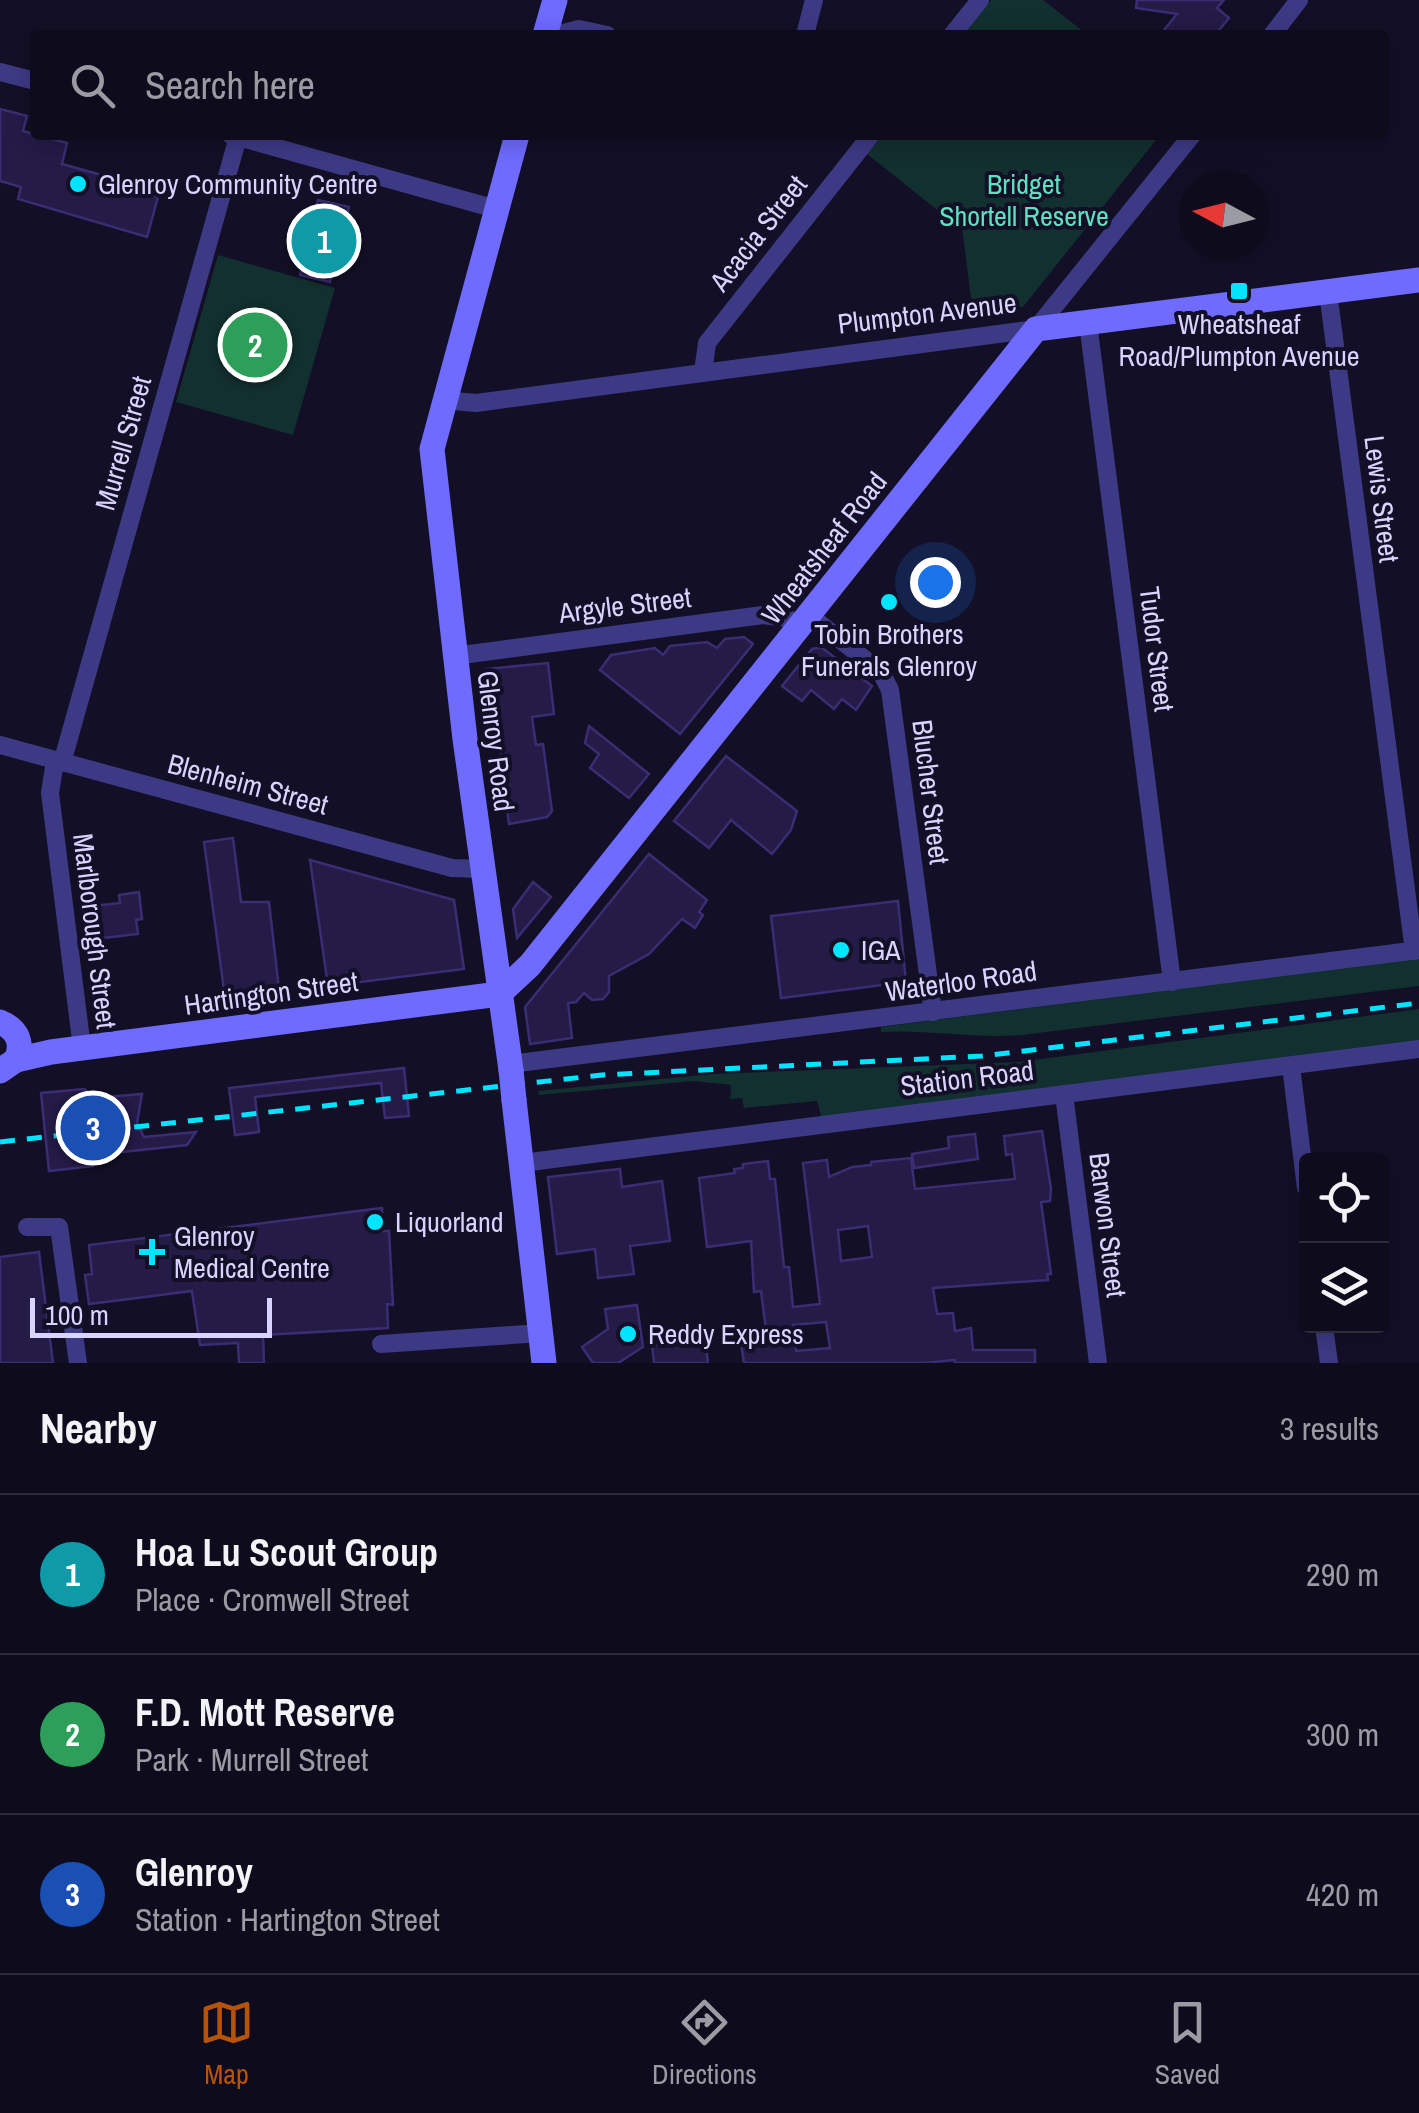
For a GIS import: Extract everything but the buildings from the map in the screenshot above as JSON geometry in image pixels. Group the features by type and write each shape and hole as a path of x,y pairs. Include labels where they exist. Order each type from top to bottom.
{"main road":[{"path":"545,30 554,0"},
{"name":"Glenroy Road","path":"516,140 443,400 432,466 544,1363"},
{"name":"Plumpton Avenue","path":"1036,329 1419,280"},
{"name":"Wheatsheaf Road","path":"499,994 514,983 550,940 1036,329"},
{"path":"490,928 518,947 550,940"},
{"name":"Hartington Street","path":"9,1048 51,1052 499,994"}],"street":[{"path":"806,30 814,0"},
{"path":"956,30 980,0"},
{"path":"1276,30 1300,0"},
{"path":"0,72 30,80"},
{"name":"Murrell Street","path":"58,762 234,140"},
{"path":"249,140 496,209"},
{"name":"Acacia Street","path":"703,372 707,343 867,140"},
{"name":"Wheatsheaf Road","path":"1036,329 1188,140"},
{"name":"Lewis Street","path":"1328,292 1416,950"},
{"name":"Tudor Street","path":"1088,323 1172,982"},
{"name":"Plumpton Avenue","path":"443,400 476,403 1036,329"},
{"name":"Argyle Street","path":"454,656 763,615 805,621"},
{"name":"Blucher Street","path":"805,621 881,672 890,690 933,1012"},
{"name":"Blenheim Street","path":"0,746 452,868 482,868"},
{"name":"Marlborough Street","path":"58,762 50,792 82,1048"},
{"name":"Waterloo Road","path":"510,1067 1416,950"},
{"name":"Station Road","path":"522,1163 1419,1049"},
{"path":"1291,1066 1302,1153"},
{"name":"Barwon Street","path":"1064,1094 1098,1363"},
{"path":"27,1227 60,1227 78,1363"},
{"path":"381,1344 540,1332"},
{"path":"1325,1333 1328,1363"}],"green space":[{"path":"991,0 1043,0 1082,30 967,30"},
{"name":"Bridget Shortell Reserve","path":"879,140 1156,140 1023,307 973,313 960,212 941,213 867,154"},
{"path":"218,255 335,288 293,435 176,402"},
{"path":"1419,958 1419,986 1022,1035 881,1032 881,1027"},
{"path":"1419,1009 1419,1042 822,1119 817,1101 744,1108 742,1098 730,1099 731,1085 694,1081 539,1095 538,1091 712,1074 1019,1062"}],"railway":[{"path":"0,1142 602,1075 982,1056 1419,1003"}],"place":[{"name":"Glenroy Community Centre","path":"78,184"},
{"name":"Hoa Lu Scout Group","path":"324,241"},
{"name":"Wheatsheaf Road/Plumpton Avenue","path":"1239,291"},
{"name":"F.D. Mott Reserve","path":"255,345"},
{"name":"Tobin Brothers Funerals Glenroy","path":"889,602"},
{"name":"IGA","path":"841,950"},
{"name":"Glenroy","path":"93,1128"},
{"name":"Liquorland","path":"375,1222"},
{"name":"Glenroy Medical Centre","path":"152,1252"},
{"name":"Reddy Express","path":"628,1334"}]}
